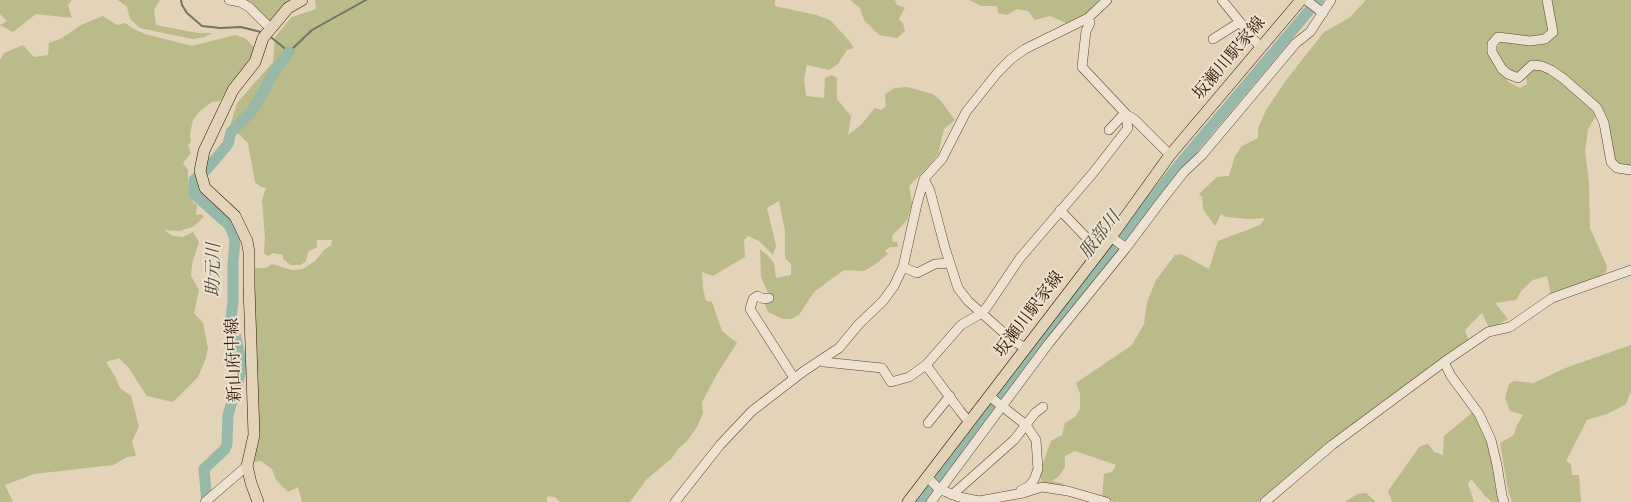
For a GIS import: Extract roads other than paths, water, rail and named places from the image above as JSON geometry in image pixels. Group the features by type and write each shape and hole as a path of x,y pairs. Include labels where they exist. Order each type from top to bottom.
{"main road":[{"name":"新山府中線","path":"258,502 251,483 248,466 254,435 249,252 243,231 235,216 205,188 200,175 204,151 233,90 255,62 263,38 288,8 302,0"},
{"name":"坂瀬川駅家線","path":"908,502 928,479 969,422 990,397 1100,252 1113,238 1170,155 1301,0"}],"street":[{"path":"229,0 240,2 249,7 270,28"},
{"path":"675,502 720,445 752,411 794,378 839,348 859,324 883,301 894,286 903,267 924,179 942,159 966,112 998,72 1011,59 1025,49 1088,18 1107,0"},
{"path":"1222,0 1261,48"},
{"path":"1306,0 1321,12"},
{"path":"930,502 1049,343 1126,248 1184,172 1202,156 1296,43 1310,32 1321,12 1331,0"},
{"path":"1547,0 1553,32 1545,39 1530,41 1498,37 1492,44 1492,52 1502,69 1508,74 1518,78 1532,65 1542,66 1564,79 1597,108 1604,123 1611,162 1617,168 1631,170"},
{"path":"1088,18 1090,23 1086,31 1082,67 1127,115 1134,119 1170,155"},
{"path":"1213,39 1240,22"},
{"path":"1229,50 1242,44 1251,37"},
{"path":"1109,130 1122,116 1127,115"},
{"path":"822,360 824,362 882,368 891,382 909,376 926,365 961,325 982,313 1020,258 1093,173 1128,128 1127,115"},
{"path":"924,179 930,191 958,288 968,302 1013,341 1026,348"},
{"path":"1060,210 1100,252"},
{"path":"1113,238 1126,248"},
{"path":"903,267 917,273 935,264 950,263"},
{"path":"1265,502 1332,445 1444,362 1488,332 1510,327 1552,298 1631,270"},
{"path":"769,298 764,299 757,296 753,299 750,310 794,378"},
{"path":"1444,362 1451,376 1479,414 1491,440 1504,502"},
{"path":"926,365 969,422"},
{"path":"928,423 950,396"},
{"path":"990,397 1026,424 1036,440 1038,469 1034,480 1028,487 1008,496"},
{"path":"952,495 1014,440 1035,413 1043,407"},
{"path":"205,502 248,466"},
{"path":"928,479 939,488 952,495 979,501 1023,493 1042,487 1103,501"}],"waterway":[{"path":"181,0 187,13 202,26 220,28 241,27 261,32"},
{"path":"272,38 289,52 312,30 366,0"},
{"name":"服部川","path":"921,502 989,406 1184,159 1318,0"},
{"name":"助元川","path":"207,502 204,469 225,449 227,444 228,415 242,368 231,318 235,240 230,226 194,194 194,180 207,169 228,144 231,132 252,111 274,72 289,52"}]}
